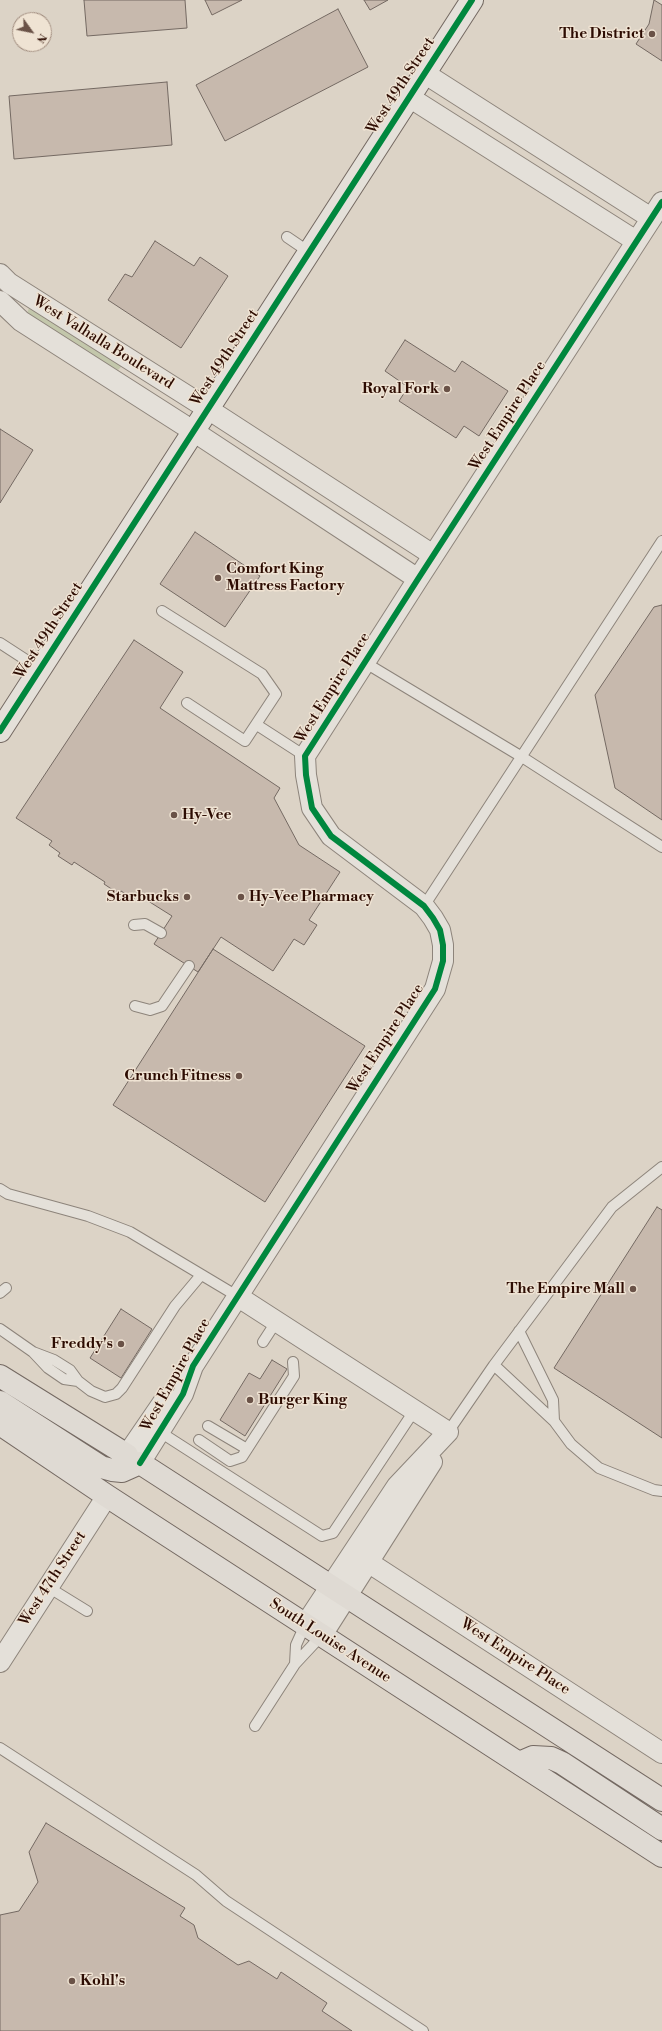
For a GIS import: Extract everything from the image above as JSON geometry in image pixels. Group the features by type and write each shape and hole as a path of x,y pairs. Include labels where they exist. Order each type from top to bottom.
{"main road":[{"name":"West 49th Street","path":"0,731 472,0"},
{"path":"0,1376 133,1459 662,1800"},
{"path":"0,1402 101,1467 122,1471 133,1459"},
{"name":"South Louise Avenue","path":"0,1424 106,1496 662,1856"},
{"path":"519,1763 533,1757 551,1758 562,1763 662,1829"}],"street":[{"path":"424,73 651,218"},
{"path":"409,97 636,241"},
{"name":"West Empire Place","path":"133,1459 160,1432 183,1394 193,1366 434,989 443,961 443,945 440,930 424,906 331,836 312,808 306,775 305,756 364,662 662,202"},
{"name":"West Valhalla Boulevard","path":"0,274 9,283 208,409"},
{"name":"West Valhalla Boulevard","path":"1,306 21,321 193,431"},
{"path":"208,409 433,555"},
{"path":"193,431 418,579"},
{"path":"237,1296 448,1432"},
{"name":"West Empire Place","path":"133,1459 176,1382 193,1366"},
{"path":"339,1591 368,1562 427,1470 448,1432"},
{"path":"314,1630 339,1591 397,1486 448,1432"},
{"name":"West 47th Street","path":"0,1662 106,1496"},
{"name":"West Empire Place","path":"368,1562 662,1753"}],"lane":[{"path":"287,237 309,252"},
{"path":"424,906 662,541"},
{"path":"162,611 262,674 276,694 257,725 245,741 187,703"},
{"path":"0,643 40,669"},
{"path":"364,662 522,757 662,847"},
{"path":"257,725 305,756"},
{"path":"134,925 145,924 161,933"},
{"path":"134,1006 150,1010 162,1006 188,966"},
{"path":"448,1432 494,1365 612,1207 662,1167"},
{"path":"0,1189 8,1194 88,1216 130,1232 165,1251 201,1275 237,1296"},
{"path":"0,1329 34,1352 54,1360 70,1370 78,1381 91,1391 105,1397 116,1394 122,1388 175,1306 201,1275"},
{"path":"263,1342 276,1322"},
{"path":"519,1331 553,1400 554,1421"},
{"path":"199,1440 230,1461 242,1457 294,1376 293,1362"},
{"path":"494,1365 554,1421 571,1444 600,1468 654,1490 662,1491"},
{"path":"160,1432 322,1536 333,1533 414,1411"},
{"path":"208,1426 247,1449"},
{"path":"48,1587 87,1611"},
{"path":"295,1664 296,1645 314,1630"},
{"path":"255,1726 295,1664 314,1630"},
{"path":"0,1748 196,1875 226,1901 423,2031"}],"green space":[{"path":"29,308 120,363 121,367 118,370 114,368 26,316"}],"building":[{"path":"84,0 185,0 187,28 87,36"},
{"path":"205,0 242,0 212,15"},
{"path":"364,0 388,0 370,10"},
{"name":"The District","path":"654,0 662,5 662,61 636,44 649,24"},
{"path":"338,9 368,67 225,141 196,85"},
{"path":"167,82 172,145 14,159 9,96"},
{"path":"155,241 194,266 200,257 228,276 181,348 108,300 125,274 132,277"},
{"path":"405,340 455,372 462,361 508,391 479,436 464,426 456,438 399,401 408,387 385,371"},
{"path":"0,429 33,450 0,503"},
{"path":"195,532 260,576 225,627 160,584"},
{"path":"662,605 662,820 615,788 595,695 654,607"},
{"path":"134,640 183,672 160,708 280,788 274,798 299,845 340,872 309,920 317,925 304,945 294,939 273,971 221,937 198,972 154,944 172,916 137,894 134,899 121,891 119,894 104,884 105,882 74,862 72,865 58,856 60,853 49,845 52,841 16,818"},
{"name":"Crunch Fitness","path":"213,949 365,1046 265,1202 113,1105"},
{"name":"The Empire Mall","path":"657,1207 662,1210 662,1438 554,1368"},
{"name":"Freddy's","path":"121,1309 152,1329 121,1378 90,1358"},
{"name":"Burger King","path":"272,1360 287,1369 245,1436 220,1420 249,1373 260,1379"},
{"path":"46,1823 185,1908 180,1916 194,1925 198,1938 238,1965 249,1961 277,1979 281,1972 327,2003 322,2011 352,2031 0,2031 0,1915 19,1911 38,1882 29,1852"}],"cycle path":[{"path":"0,731 472,0"},
{"path":"140,1463 183,1394 193,1366 435,989 443,961 443,945 440,930 424,906 331,836 312,808 306,775 305,756 662,202"}],"place":[{"name":"The District","path":"652,34"},
{"name":"Royal Fork","path":"447,389"},
{"name":"Comfort King Mattress Factory","path":"218,578"},
{"name":"Hy-Vee","path":"174,815"},
{"name":"Starbucks","path":"187,897"},
{"name":"Hy-Vee Pharmacy","path":"241,897"},
{"name":"Crunch Fitness","path":"239,1076"},
{"name":"The Empire Mall","path":"633,1289"},
{"name":"Freddy's","path":"121,1344"},
{"name":"Burger King","path":"250,1400"},
{"name":"Kohl's","path":"72,1981"}]}
